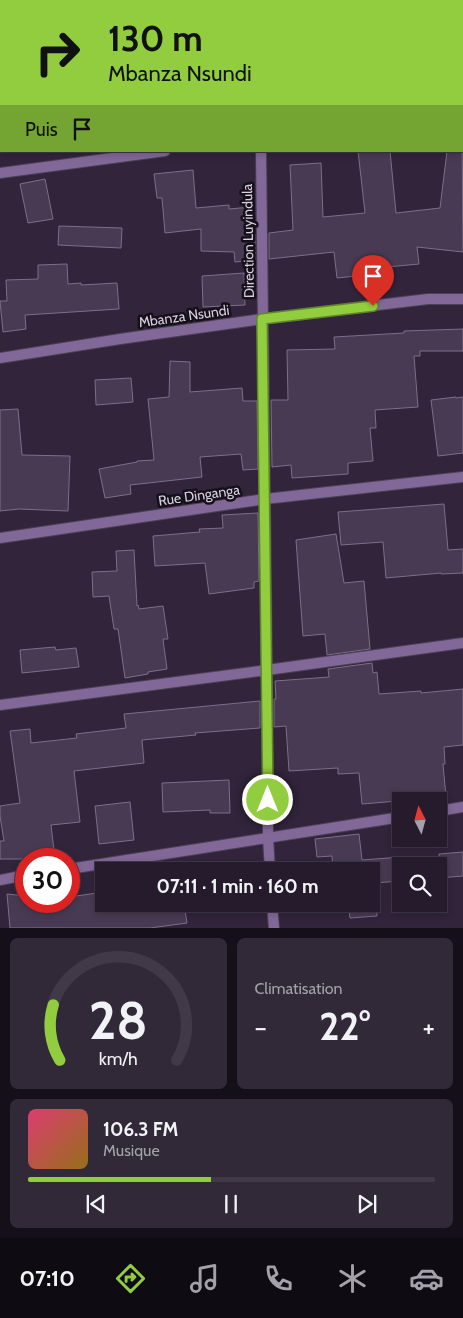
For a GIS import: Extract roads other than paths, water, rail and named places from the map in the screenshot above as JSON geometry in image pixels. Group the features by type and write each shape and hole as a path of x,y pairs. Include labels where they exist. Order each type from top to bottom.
{"street":[{"path":"0,173 158,152"},
{"name":"Direction Luyindula","path":"261,152 269,862"},
{"name":"Mbanza Nsundi","path":"0,358 262,319 428,299 463,299"},
{"name":"Rue Dinganga","path":"0,538 265,499 463,476"},
{"path":"0,705 463,643"},
{"path":"448,810 463,807"},
{"path":"80,867 392,817"},
{"path":"0,880 15,877"},
{"path":"273,912 274,928"}]}
